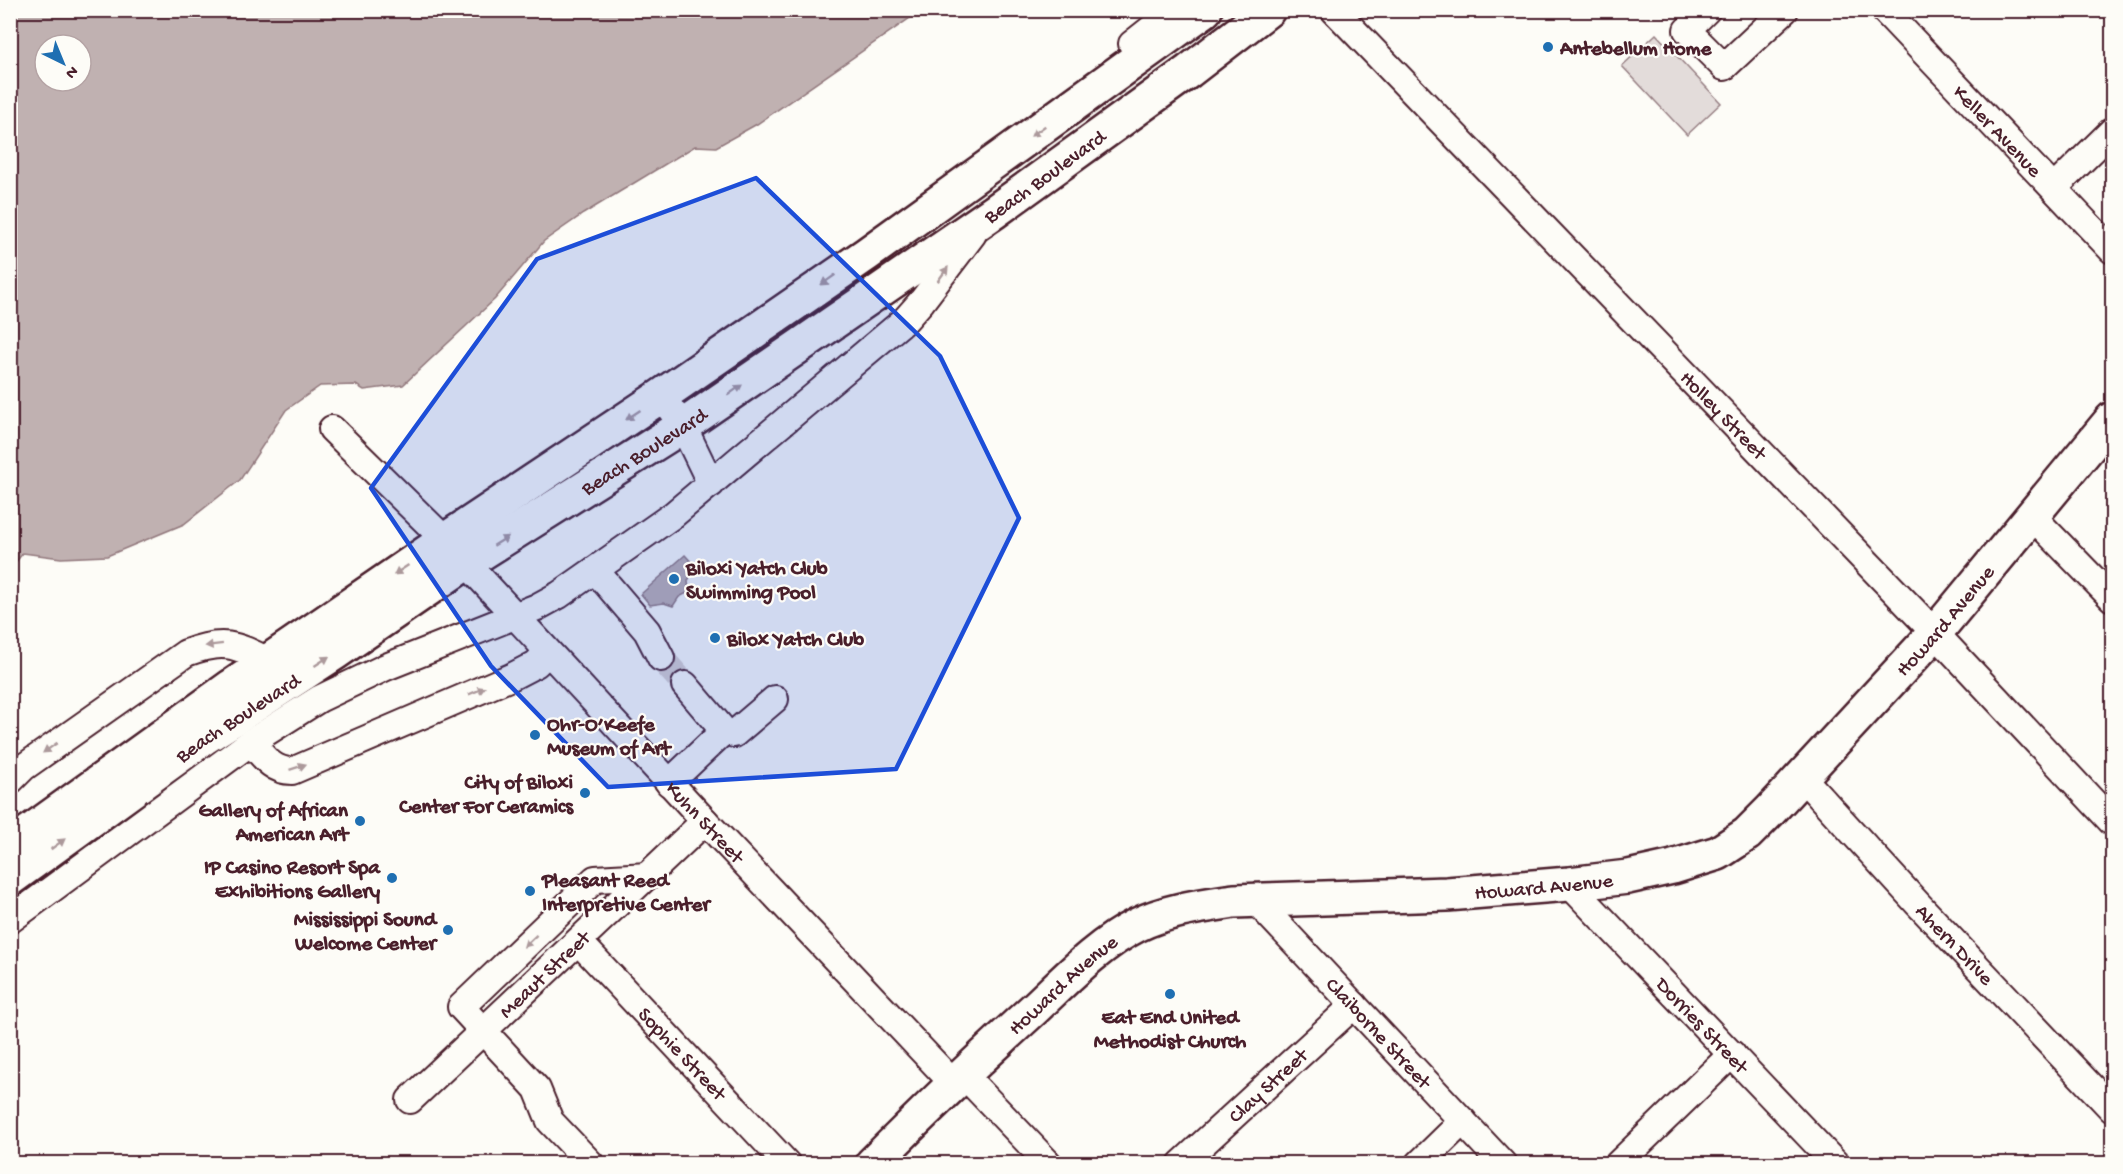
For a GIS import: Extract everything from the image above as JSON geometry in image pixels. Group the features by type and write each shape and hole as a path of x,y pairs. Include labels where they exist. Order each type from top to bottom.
{"main road":[{"name":"Beach Boulevard","path":"10,879 204,738 335,653 455,551 661,396 867,254 1205,10"},
{"name":"Beach Boulevard","path":"10,846 268,661 455,551 683,426 994,212 1189,71 1268,10"},
{"name":"Howard Avenue","path":"872,1164 958,1078 1097,952 1137,925 1177,911 1200,906 1256,901 1447,894 1628,877 1673,867 1718,853 1747,834 1935,633 2112,419"}],"street":[{"path":"1080,101 1128,47 1175,10"},
{"name":"Holley Street","path":"1334,10 1935,633 2112,822"},
{"path":"1707,10 1687,30 1724,67 1785,10"},
{"name":"Keller Avenue","path":"1887,11 2112,250"},
{"path":"2054,188 2112,131"},
{"path":"10,920 251,742 319,699 386,667 514,616 558,595 673,515 906,318 922,302 964,244 994,212"},
{"path":"867,254 906,318"},
{"path":"661,396 683,426 711,484"},
{"name":"Kuhn Street","path":"332,429 455,551 705,821 958,1078 1049,1164"},
{"path":"2032,516 2112,598"},
{"path":"595,570 647,631 661,658"},
{"path":"10,781 24,767 186,653 206,645 223,644 247,650 268,661"},
{"path":"251,742 267,762 284,771 292,771 511,677 536,664 548,652"},
{"path":"685,685 724,731 734,734 775,699"},
{"path":"669,783 724,731"},
{"name":"Ahern Drive","path":"1801,776 1917,903 2112,1108"},
{"name":"Meaut Street","path":"410,1100 705,821"},
{"path":"591,1164 550,1121 537,1089 460,1006 595,879 648,876"},
{"name":"Dorries Street","path":"1569,884 1836,1164"},
{"name":"Claiborne Street","path":"1256,901 1503,1164"},
{"name":"Sophie Street","path":"579,942 787,1164"},
{"name":"Clay Street","path":"1181,1164 1354,1005"},
{"path":"1618,1164 1732,1054"},
{"path":"1419,1164 1463,1121"}],"highlighted area":[{"path":"756,178 940,356 1019,518 896,769 608,787 491,666 371,488 537,259"}],"shaded area":[{"path":"11,10 920,10 757,124 716,147 695,146 583,214 544,241 495,299 403,385 364,390 356,385 320,386 286,410 240,480 184,524 107,556 61,558 23,553 11,568"},
{"path":"1656,34 1721,103 1687,135 1622,66"},
{"name":"Biloxi Yatch Club Swimming Pool","path":"685,555 695,566 688,581 689,592 679,597 673,606 664,603 650,605 641,594"}],"tunnel":[{"path":"661,658 685,685"}],"place":[{"name":"Antebellum Home","path":"1548,47"},
{"name":"Biloxi Yatch Club Swimming Pool","path":"674,579"},
{"name":"Bilox Yatch Club","path":"715,638"},
{"name":"Ohr-O’Keefe Museum of Art","path":"535,735"},
{"name":"City of Biloxi Center For Ceramics","path":"585,793"},
{"name":"Gallery of African American Art","path":"360,821"},
{"name":"IP Casino Resort Spa Exhibitions Gallery","path":"392,878"},
{"name":"Pleasant Reed Interpretive Center","path":"530,891"},
{"name":"Mississippi Sound Welcome Center","path":"448,930"},
{"name":"Eat End United Methodist Church","path":"1170,994"}]}
